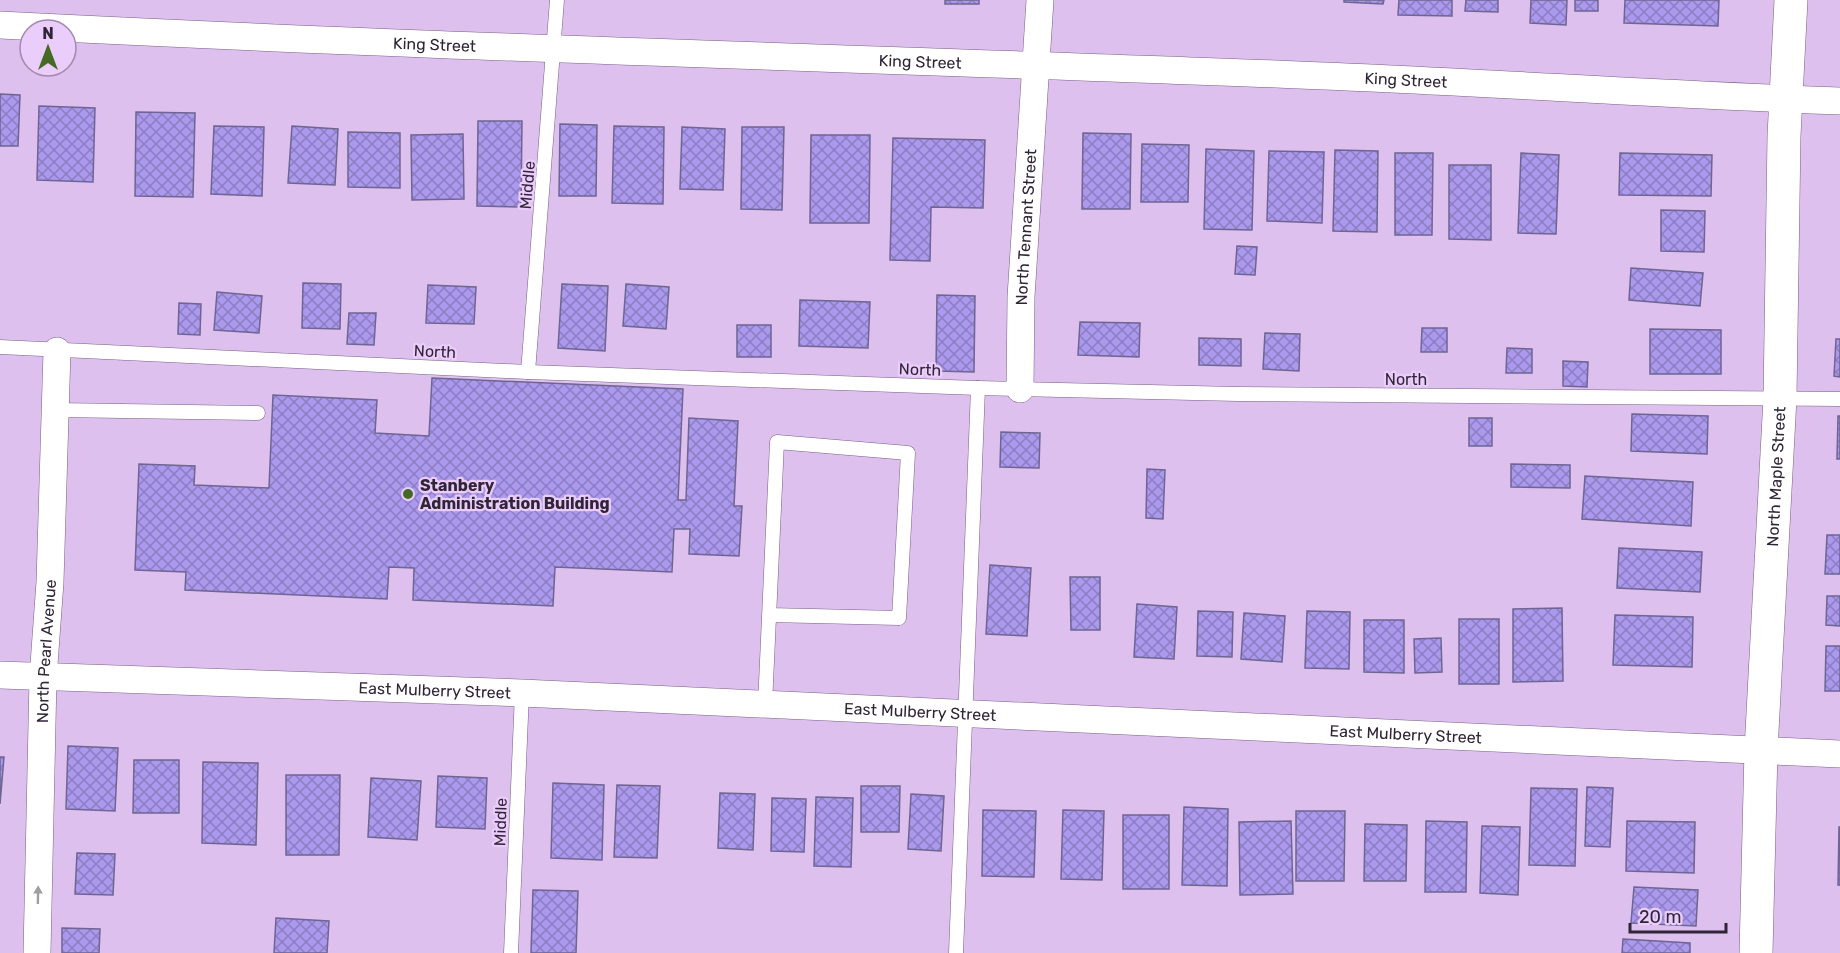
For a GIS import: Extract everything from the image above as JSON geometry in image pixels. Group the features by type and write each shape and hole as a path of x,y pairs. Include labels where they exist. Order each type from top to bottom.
{"street":[{"name":"North Tennant Street","path":"1020,389 1021,297 1040,0"},
{"name":"North Maple Street","path":"1756,953 1761,750 1780,398 1785,98 1791,0"},
{"name":"King Street","path":"0,25 554,49 1280,74 1840,101"},
{"name":"North Pearl Avenue","path":"36,953 43,678 50,582 57,351"},
{"name":"East Mulberry Street","path":"0,675 522,693 1840,754"}],"lane":[{"name":"Middle","path":"528,372 556,0"},
{"name":"North","path":"0,347 528,372 978,388 1238,394 1840,399"},
{"path":"956,953 978,388"},
{"path":"56,410 258,412"},
{"path":"765,705 769,615 777,442 908,453 899,618 769,615"},
{"name":"Middle","path":"511,953 522,693"}],"building":[{"path":"945,0 979,0 979,4 945,4"},
{"path":"1344,0 1384,0 1383,4 1344,2"},
{"path":"1399,0 1452,0 1452,16 1398,15"},
{"path":"1466,0 1498,0 1498,12 1465,11"},
{"path":"1531,0 1567,0 1566,25 1530,23"},
{"path":"1575,0 1598,0 1598,11 1575,11"},
{"path":"1625,0 1719,0 1718,26 1624,23"},
{"path":"0,94 20,95 18,146 0,146"},
{"path":"39,106 95,108 93,182 37,180"},
{"path":"136,112 195,113 193,197 135,196"},
{"path":"478,121 522,121 521,207 477,206"},
{"path":"560,124 597,125 596,196 559,196"},
{"path":"214,126 264,127 262,196 211,194"},
{"path":"292,126 338,129 335,185 288,183"},
{"path":"614,126 664,127 663,204 612,203"},
{"path":"682,127 725,129 723,190 680,189"},
{"path":"742,127 784,127 782,210 741,209"},
{"path":"348,132 400,133 400,188 348,187"},
{"path":"1083,133 1131,134 1130,209 1082,209"},
{"path":"463,134 464,199 412,200 411,135"},
{"path":"811,135 870,135 869,223 810,223"},
{"path":"893,138 985,140 983,208 931,207 930,261 890,260"},
{"path":"1142,144 1189,145 1188,202 1141,202"},
{"path":"1206,149 1254,151 1252,230 1204,229"},
{"path":"1335,150 1378,151 1377,232 1333,231"},
{"path":"1269,151 1324,152 1322,223 1267,221"},
{"path":"1395,153 1433,153 1432,235 1395,235"},
{"path":"1521,153 1559,155 1556,234 1518,233"},
{"path":"1620,153 1712,155 1711,196 1619,195"},
{"path":"1449,165 1491,165 1491,240 1449,239"},
{"path":"1661,210 1705,211 1704,252 1661,251"},
{"path":"1237,246 1257,247 1255,275 1235,274"},
{"path":"1631,268 1703,273 1700,306 1629,300"},
{"path":"303,283 341,284 340,329 302,328"},
{"path":"562,284 608,286 605,351 558,348"},
{"path":"626,284 669,287 666,329 623,326"},
{"path":"428,285 476,287 474,324 426,323"},
{"path":"217,292 262,296 259,333 214,330"},
{"path":"937,295 975,296 974,372 936,371"},
{"path":"800,300 870,302 868,348 799,346"},
{"path":"179,303 201,304 200,335 178,334"},
{"path":"349,313 376,313 374,345 347,344"},
{"path":"1080,322 1140,323 1139,357 1078,355"},
{"path":"737,325 771,325 771,357 737,357"},
{"path":"1422,328 1447,328 1447,352 1421,352"},
{"path":"1650,329 1721,330 1721,374 1650,374"},
{"path":"1265,333 1300,334 1299,371 1263,369"},
{"path":"1199,338 1241,339 1241,366 1199,365"},
{"path":"1836,339 1840,339 1840,377 1834,376"},
{"path":"1507,348 1532,349 1532,373 1506,373"},
{"path":"1563,361 1588,362 1587,387 1563,386"},
{"name":"Stanbery Administration Building","path":"432,378 683,389 678,500 686,500 689,418 738,421 734,506 742,506 739,556 689,554 690,529 674,529 672,572 555,567 553,606 413,600 414,568 389,567 387,599 185,590 186,572 135,570 139,464 195,466 194,485 269,488 273,395 377,400 375,433 429,436"},
{"path":"1632,414 1708,416 1707,454 1631,451"},
{"path":"1838,416 1840,416 1840,459 1837,459"},
{"path":"1469,418 1492,418 1492,446 1469,446"},
{"path":"1001,432 1040,433 1039,468 1000,467"},
{"path":"1511,464 1570,465 1570,488 1511,487"},
{"path":"1147,469 1165,470 1163,519 1146,518"},
{"path":"1585,476 1693,482 1691,526 1582,519"},
{"path":"1827,535 1840,535 1840,574 1825,574"},
{"path":"1619,548 1702,552 1700,592 1617,588"},
{"path":"990,565 1031,568 1027,636 986,634"},
{"path":"1070,577 1100,577 1100,630 1071,630"},
{"path":"1827,596 1840,596 1840,626 1826,625"},
{"path":"1137,604 1177,607 1174,659 1134,657"},
{"path":"1562,608 1563,681 1513,682 1513,609"},
{"path":"1198,611 1233,612 1232,657 1197,656"},
{"path":"1307,611 1350,612 1349,669 1305,668"},
{"path":"1244,613 1285,616 1282,662 1241,659"},
{"path":"1615,615 1693,617 1692,667 1613,665"},
{"path":"1459,619 1499,619 1499,684 1459,684"},
{"path":"1364,620 1404,620 1404,673 1364,672"},
{"path":"1441,638 1442,672 1415,673 1414,639"},
{"path":"1826,646 1840,646 1840,691 1825,691"},
{"path":"68,746 118,748 115,811 66,809"},
{"path":"0,757 4,757 0,804"},
{"path":"134,760 179,760 179,813 133,813"},
{"path":"203,762 258,763 256,845 202,843"},
{"path":"286,775 340,775 339,855 286,855"},
{"path":"438,776 487,778 485,829 436,827"},
{"path":"371,778 421,781 417,840 368,837"},
{"path":"553,783 604,785 602,860 551,858"},
{"path":"617,785 660,786 657,858 614,857"},
{"path":"861,786 900,786 899,832 861,832"},
{"path":"1587,787 1613,788 1610,847 1585,846"},
{"path":"1531,788 1577,789 1575,866 1529,865"},
{"path":"720,793 755,794 753,850 718,848"},
{"path":"911,794 944,796 941,851 908,849"},
{"path":"816,797 853,798 851,867 814,866"},
{"path":"772,798 806,799 804,852 771,851"},
{"path":"1184,807 1228,809 1227,886 1182,885"},
{"path":"983,810 1036,811 1034,877 982,876"},
{"path":"1063,810 1104,811 1102,880 1061,879"},
{"path":"1296,811 1345,811 1344,881 1296,881"},
{"path":"1123,815 1169,815 1169,889 1123,889"},
{"path":"1291,821 1293,894 1240,895 1239,822"},
{"path":"1426,821 1467,822 1466,892 1425,892"},
{"path":"1627,821 1695,822 1694,873 1626,871"},
{"path":"1365,824 1407,825 1406,881 1364,881"},
{"path":"1482,826 1520,827 1518,895 1480,893"},
{"path":"1839,827 1840,885 1838,885"},
{"path":"77,853 115,854 113,895 75,894"},
{"path":"1634,887 1698,890 1696,926 1631,923"},
{"path":"533,890 578,891 576,953 531,953"},
{"path":"276,918 329,921 327,953 274,953"},
{"path":"62,928 100,929 99,953 62,953"},
{"path":"1623,939 1690,943 1690,953 1622,953"}],"place":[{"name":"Stanbery Administration Building","path":"408,494"}]}
